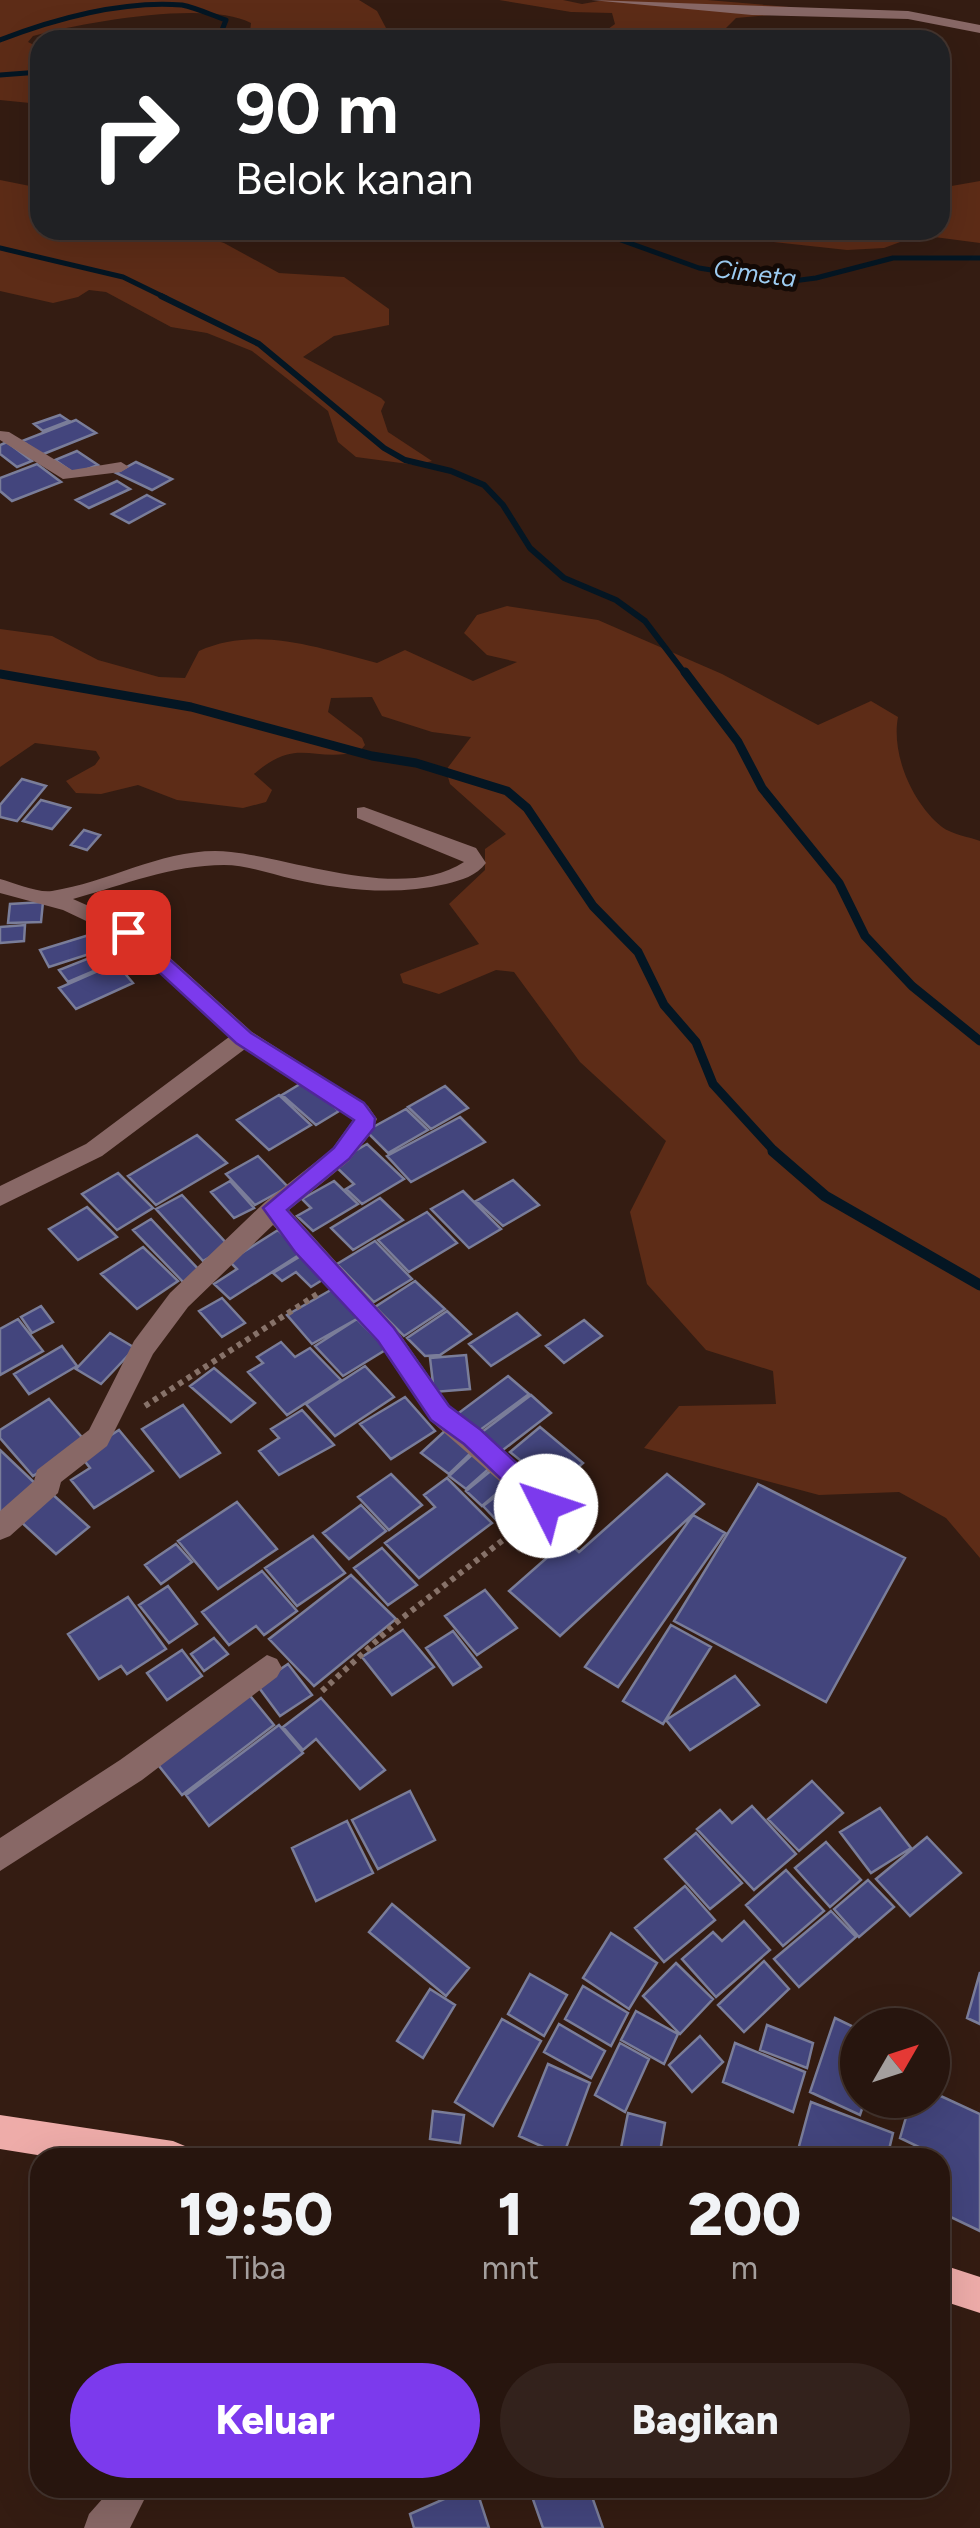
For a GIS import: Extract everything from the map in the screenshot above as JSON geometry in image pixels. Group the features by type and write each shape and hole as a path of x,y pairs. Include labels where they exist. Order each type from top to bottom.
{"main road":[{"path":"0,2132 106,2148"},
{"path":"950,2285 980,2295"}],"street":[{"path":"597,0 752,11 908,15 980,28"},
{"path":"1,433 69,475 121,467"},
{"path":"47,899 160,864 211,858 229,858 355,884 446,879 472,870 476,864 468,854 364,813"},
{"path":"0,886 97,915 128,932 244,1038 356,1109 364,1118 364,1128 341,1154 274,1208 179,1300 143,1348 98,1438 47,1478 48,1485 0,1528"},
{"path":"0,1196 94,1150 244,1038"},
{"path":"274,1208 386,1334 440,1413 472,1437 546,1506"},
{"path":"0,1856 131,1770 267,1668"},
{"path":"103,2528 122,2509 127,2498"}],"path":[{"path":"109,1422 121,1422 337,1282"},
{"path":"322,1692 409,1612 546,1506"}],"shaded area":[{"path":"0,0 359,0 377,11 386,28 250,30 251,23 231,16 177,13 30,30 30,103 0,100"},
{"path":"499,0 563,0 582,4 605,0 707,0 789,7 782,14 736,18 724,30 607,30 615,24 612,13 571,12"},
{"path":"0,180 30,186 30,240 214,240 279,273 344,277 389,309 389,325 334,336 303,357 381,398 385,402 381,411 388,432 432,461 416,465 356,457 338,442 328,411 252,351 207,333 171,327 106,292 89,290 53,303 0,291"},
{"path":"980,181 980,243 950,239 950,186"},
{"path":"754,240 906,240 884,248 847,250"},
{"path":"507,606 598,620 722,674 818,725 871,701 898,717 901,762 921,805 946,829 980,841 980,1558 946,1518 899,1492 819,1495 644,1448 679,1406 776,1404 773,1371 706,1350 647,1284 630,1212 666,1141 580,1062 514,972 496,970 439,994 403,983 400,974 479,944 449,904 485,870 485,849 506,834 450,784 446,770 471,737 432,732 382,716 372,697 331,698 328,712 362,738 365,745 360,751 344,754 295,753 270,762 254,774 272,790 266,802 243,808 177,800 138,785 101,794 76,793 66,781 95,765 100,758 96,751 35,743 0,767 0,629 52,636 98,660 159,677 185,678 199,651 221,643 265,639 377,663 405,650 473,681 517,662 487,655 464,633 477,615"}],"building":[{"path":"60,415 69,421 43,431 34,424"},
{"path":"76,420 96,433 41,455 22,441"},
{"path":"7,442 32,461 17,467 0,454 0,445"},
{"path":"77,451 98,465 75,474 55,460"},
{"path":"136,462 172,479 152,490 116,473"},
{"path":"37,464 61,482 12,501 0,491 0,478"},
{"path":"117,481 130,489 89,508 76,500"},
{"path":"147,495 164,504 129,523 112,514"},
{"path":"22,779 46,786 17,821 0,817 0,805"},
{"path":"41,800 70,808 52,829 23,821"},
{"path":"84,830 100,835 87,850 71,845"},
{"path":"43,902 41,922 8,923 10,904"},
{"path":"25,925 24,941 0,943 0,927"},
{"path":"102,931 111,947 49,967 40,950"},
{"path":"135,948 142,962 124,968 116,954"},
{"path":"92,957 101,968 68,982 59,970"},
{"path":"116,963 133,983 76,1009 59,988"},
{"path":"305,1081 339,1111 316,1125 282,1095"},
{"path":"445,1086 468,1108 431,1129 408,1107"},
{"path":"279,1095 311,1125 269,1150 237,1120"},
{"path":"406,1109 428,1130 388,1153 366,1131"},
{"path":"460,1117 485,1142 411,1182 387,1156"},
{"path":"197,1135 227,1163 156,1205 128,1176"},
{"path":"367,1144 404,1179 362,1204 346,1189 354,1184 333,1164"},
{"path":"258,1156 288,1187 255,1205 226,1174"},
{"path":"118,1173 153,1208 117,1230 82,1194"},
{"path":"513,1180 539,1205 503,1226 476,1201"},
{"path":"230,1181 254,1208 234,1218 211,1192"},
{"path":"334,1181 358,1204 313,1231 297,1216 311,1208 302,1199"},
{"path":"463,1191 501,1229 469,1248 431,1209"},
{"path":"182,1195 229,1246 203,1261 156,1209"},
{"path":"380,1198 403,1220 353,1250 331,1228"},
{"path":"87,1207 117,1237 78,1260 49,1229"},
{"path":"427,1212 457,1243 409,1272 378,1240"},
{"path":"151,1219 202,1273 185,1284 133,1230"},
{"path":"278,1230 302,1253 230,1299 214,1284 237,1269 229,1261"},
{"path":"375,1241 412,1279 374,1302 337,1264"},
{"path":"143,1247 178,1281 137,1309 101,1274"},
{"path":"304,1254 327,1277 311,1287 296,1272 282,1281 273,1273"},
{"path":"415,1281 445,1309 404,1336 375,1307"},
{"path":"336,1287 362,1316 312,1344 287,1315"},
{"path":"222,1298 245,1323 222,1337 199,1311"},
{"path":"41,1306 53,1322 32,1333 21,1317"},
{"path":"447,1311 471,1334 440,1355 425,1356 407,1338"},
{"path":"517,1313 540,1335 491,1366 469,1344"},
{"path":"18,1319 43,1351 0,1375 0,1329"},
{"path":"357,1319 387,1349 343,1376 315,1346"},
{"path":"584,1320 602,1336 564,1363 546,1346"},
{"path":"110,1333 135,1348 101,1384 76,1369"},
{"path":"281,1342 295,1357 310,1348 341,1380 287,1415 248,1372 263,1363 257,1357"},
{"path":"62,1346 77,1366 29,1394 14,1374"},
{"path":"466,1355 470,1389 434,1392 430,1358"},
{"path":"365,1366 394,1397 335,1436 306,1404"},
{"path":"214,1368 255,1403 231,1422 190,1386"},
{"path":"508,1376 529,1394 476,1433 456,1415"},
{"path":"531,1395 551,1413 499,1453 478,1435"},
{"path":"405,1397 435,1431 391,1459 360,1424"},
{"path":"49,1399 86,1442 33,1476 0,1438 0,1430"},
{"path":"183,1405 220,1453 180,1477 142,1429"},
{"path":"302,1410 334,1445 279,1475 259,1451 279,1438 271,1429"},
{"path":"540,1427 583,1463 546,1496 517,1471 525,1464 510,1452"},
{"path":"447,1429 474,1450 449,1474 421,1453"},
{"path":"119,1430 153,1471 94,1508 71,1480 90,1468 80,1455"},
{"path":"0,1450 40,1488 0,1519"},
{"path":"475,1452 492,1466 466,1489 449,1476"},
{"path":"493,1469 509,1483 482,1506 466,1491"},
{"path":"391,1474 422,1505 389,1530 358,1497"},
{"path":"667,1474 704,1504 560,1636 509,1591 566,1541 579,1552"},
{"path":"447,1478 492,1523 419,1578 385,1543 435,1507 424,1495"},
{"path":"758,1484 905,1558 826,1702 674,1621"},
{"path":"511,1485 529,1504 501,1525 483,1506"},
{"path":"51,1493 89,1527 56,1554 19,1520"},
{"path":"237,1502 277,1549 218,1589 178,1541"},
{"path":"361,1505 386,1531 349,1559 323,1533"},
{"path":"693,1515 725,1533 618,1687 585,1667"},
{"path":"313,1536 345,1573 297,1606 265,1568"},
{"path":"176,1544 192,1562 161,1584 145,1565"},
{"path":"382,1548 417,1585 388,1605 354,1568"},
{"path":"262,1571 297,1611 264,1635 256,1626 229,1645 202,1612"},
{"path":"351,1575 396,1619 314,1686 269,1639"},
{"path":"168,1586 197,1624 169,1643 139,1605"},
{"path":"485,1590 517,1628 477,1655 445,1616"},
{"path":"128,1597 166,1649 127,1674 121,1666 99,1679 68,1634"},
{"path":"671,1625 711,1647 663,1724 623,1701"},
{"path":"403,1630 434,1667 392,1695 362,1657"},
{"path":"453,1631 481,1667 453,1685 426,1648"},
{"path":"214,1638 228,1654 204,1671 191,1654"},
{"path":"182,1650 202,1676 167,1700 147,1673"},
{"path":"288,1664 312,1695 280,1716 257,1685"},
{"path":"735,1676 759,1705 690,1750 666,1720"},
{"path":"247,1692 274,1725 182,1795 155,1761"},
{"path":"321,1698 385,1770 360,1789 316,1739 303,1750 283,1727"},
{"path":"279,1725 303,1753 209,1826 186,1795"},
{"path":"812,1781 843,1813 799,1851 768,1819"},
{"path":"410,1791 435,1840 378,1869 352,1820"},
{"path":"752,1806 796,1854 754,1890 697,1829 720,1810 732,1823"},
{"path":"880,1808 911,1848 871,1873 840,1832"},
{"path":"347,1821 373,1873 316,1901 292,1848"},
{"path":"696,1833 742,1883 710,1909 665,1859"},
{"path":"927,1837 961,1873 910,1916 876,1879"},
{"path":"826,1842 861,1880 830,1907 795,1868"},
{"path":"786,1870 824,1911 783,1946 746,1905"},
{"path":"868,1880 894,1907 859,1937 834,1909"},
{"path":"685,1886 715,1920 664,1962 635,1928"},
{"path":"392,1904 469,1968 446,1996 369,1932"},
{"path":"831,1911 856,1937 799,1987 774,1959"},
{"path":"744,1921 770,1950 716,1997 682,1959 713,1932 722,1941"},
{"path":"611,1933 657,1963 629,2009 583,1978"},
{"path":"764,1961 789,1989 744,2032 718,2005"},
{"path":"676,1963 713,1999 680,2034 643,1996"},
{"path":"980,1972 980,2024 967,2018"},
{"path":"530,1974 567,1995 544,2036 508,2014"},
{"path":"583,1986 628,2013 611,2046 565,2019"},
{"path":"430,1989 455,2005 423,2058 397,2041"},
{"path":"636,2011 678,2034 664,2064 621,2040"},
{"path":"835,2018 840,2020 840,2106 810,2092"},
{"path":"502,2019 541,2041 493,2126 455,2102"},
{"path":"559,2024 605,2051 591,2078 544,2052"},
{"path":"767,2025 813,2043 807,2068 760,2050"},
{"path":"700,2036 723,2062 692,2092 669,2065"},
{"path":"620,2043 649,2059 625,2112 595,2095"},
{"path":"735,2043 805,2072 793,2112 723,2082"},
{"path":"548,2064 590,2083 566,2148 545,2148 519,2136"},
{"path":"950,2100 980,2114 980,2231 950,2217 950,2148 921,2148 900,2138 906,2118 950,2118"},
{"path":"811,2102 840,2113 840,2118 853,2118 893,2133 889,2148 799,2148"},
{"path":"433,2111 464,2115 460,2143 430,2139"},
{"path":"628,2113 665,2123 661,2148 621,2148"},
{"path":"446,2498 479,2498 489,2528 414,2528 410,2514"},
{"path":"532,2498 592,2498 603,2528 543,2528"}],"waterway":[{"name":"Cimeta","path":"0,40 89,13 136,5 188,6 226,20 222,30"},
{"path":"0,75 30,73"},
{"name":"Cimeta","path":"621,240 699,268 785,282 893,258 980,258"},
{"path":"0,248 123,277 166,298"},
{"path":"161,296 259,344 384,448 405,460 451,471 484,485 503,505 530,548 564,578 616,600 645,621 686,675"},
{"path":"685,672 738,742 762,788 839,883 865,936 912,986 980,1041"},
{"path":"6,675 0,674 191,707 372,756 416,763 507,791 527,808 593,906 638,952 664,1005 696,1042 713,1084 776,1153"},
{"path":"773,1151 825,1196 980,1285"}],"route":[{"path":"128,932 244,1038 356,1109 364,1118 364,1128 341,1154 274,1208 302,1246 386,1334 440,1413 472,1437 546,1506"}]}
